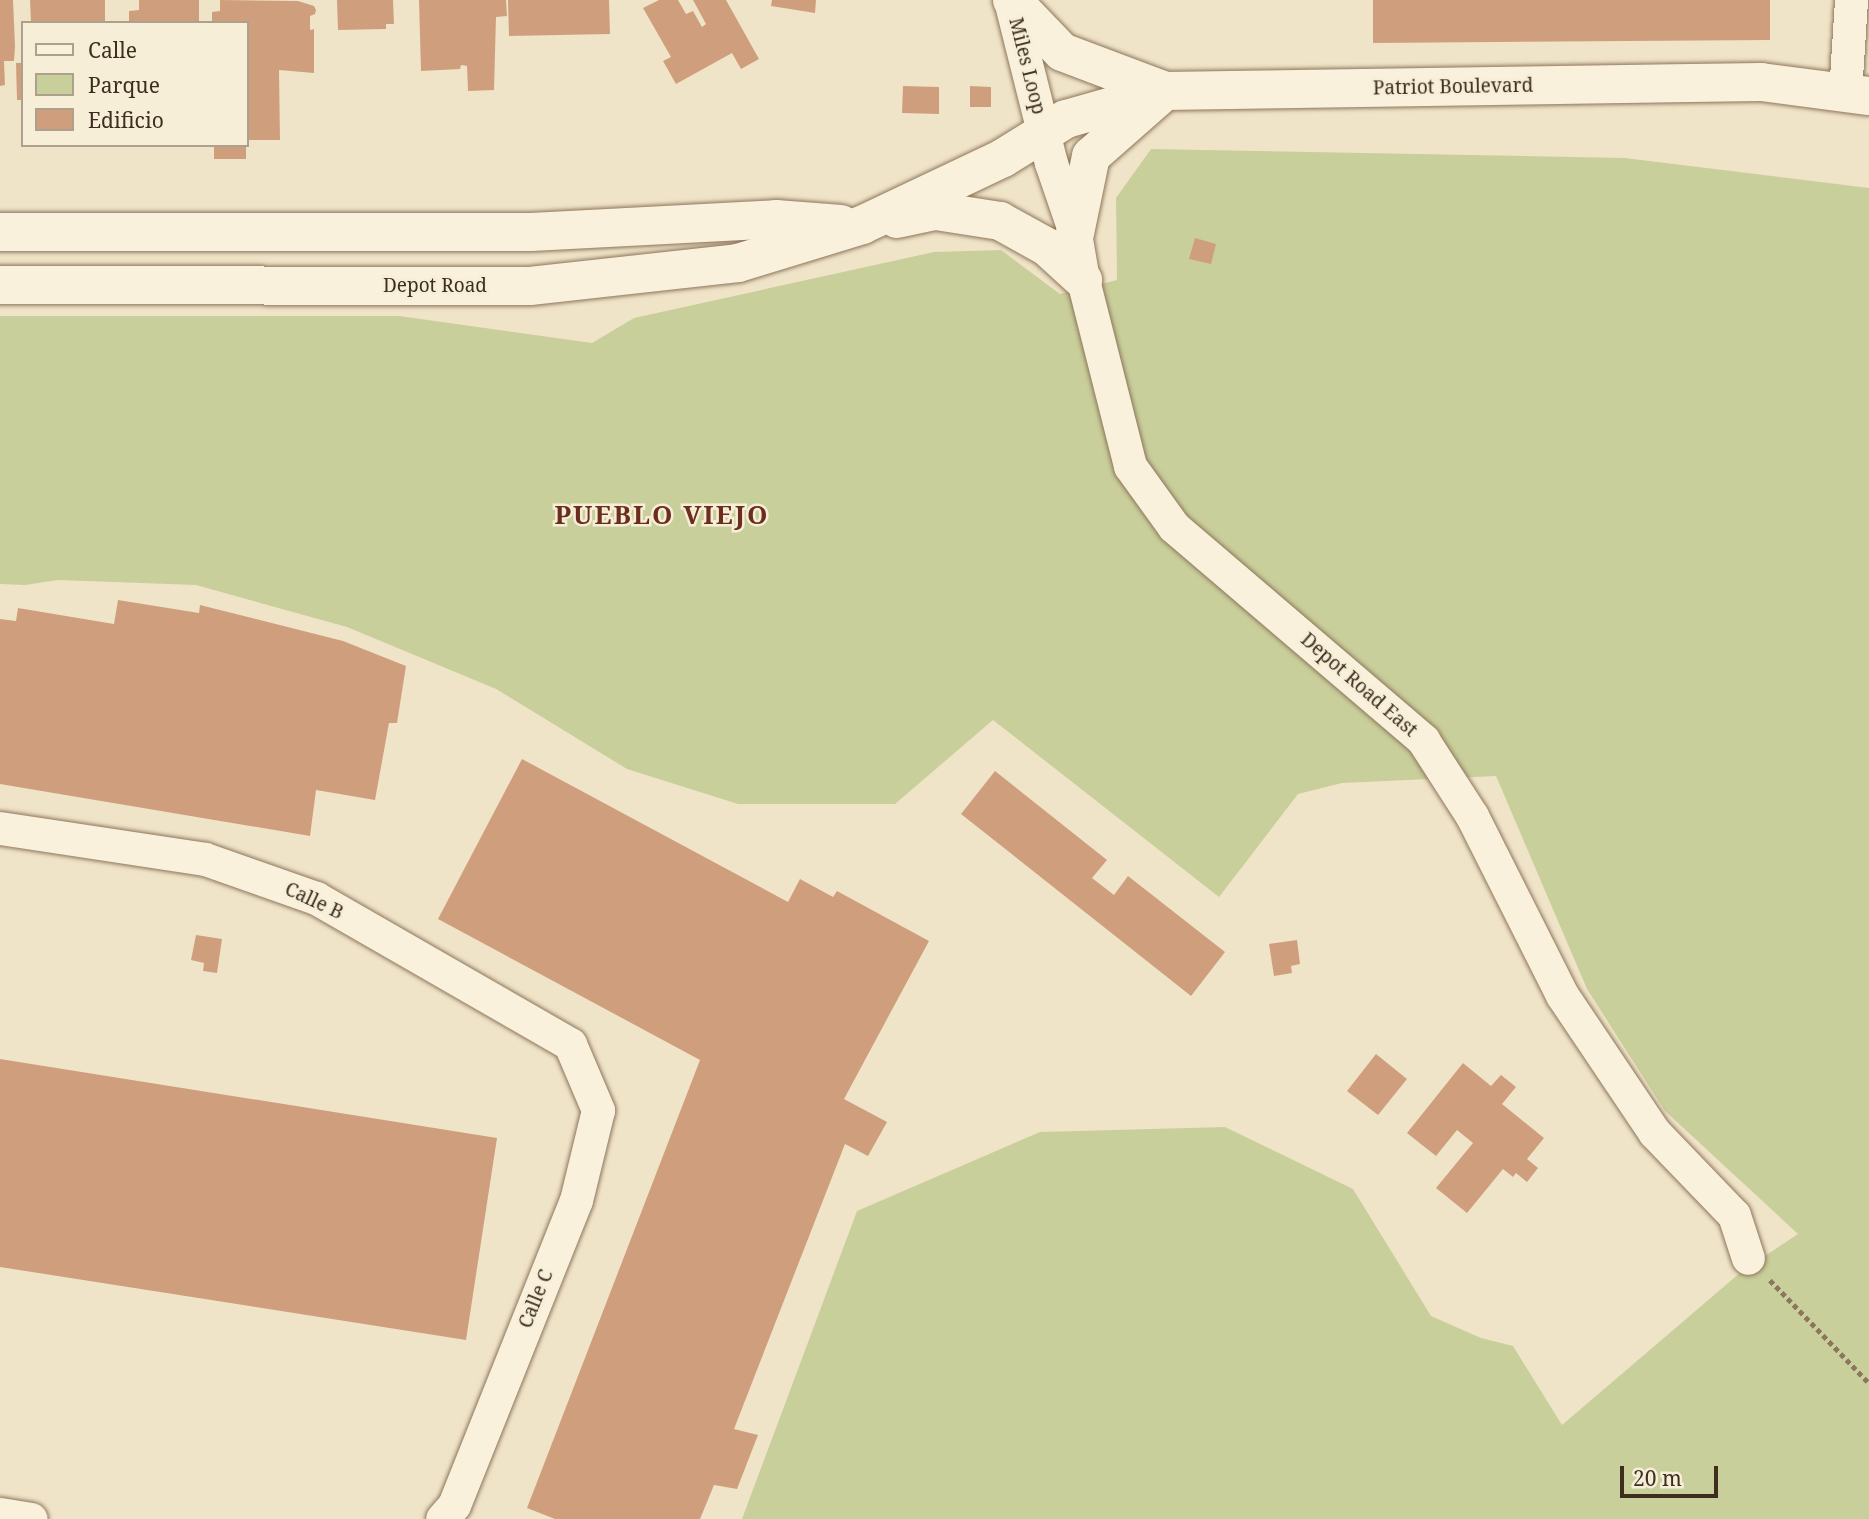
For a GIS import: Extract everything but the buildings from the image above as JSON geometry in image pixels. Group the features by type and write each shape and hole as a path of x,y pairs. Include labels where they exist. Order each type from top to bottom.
{"street":[{"path":"1011,0 1062,52 1165,91 1091,156 1075,233"},
{"name":"Miles Loop","path":"1011,0 1044,131"},
{"path":"1851,0 1857,95"},
{"name":"Patriot Boulevard","path":"1044,131 1066,119 1165,91 1761,82 1857,95"},
{"name":"Depot Road","path":"0,285 530,286 738,263 862,225 1003,158 1044,131"},
{"name":"Depot Road East","path":"1044,131 1075,233 1083,280 1130,466 1174,527 1423,740 1472,816 1562,995 1654,1132 1734,1215 1748,1258"},
{"path":"862,225 936,211 1000,221 1047,247 1083,280"},
{"name":"Depot Road","path":"0,232 531,232 776,219 862,225"},
{"name":"Calle B","path":"0,828 205,859 316,898 570,1044 582,1072"},
{"name":"Calle C","path":"442,1519 454,1504 576,1200 598,1110 582,1072"},
{"path":"0,1514 31,1519"}],"path":[{"path":"1748,1258 1869,1383"}],"green space":[{"path":"1151,149 1625,158 1869,188 1869,1519 742,1519 857,1211 1040,1132 1225,1127 1353,1189 1431,1316 1481,1338 1513,1346 1562,1425 1741,1272 1798,1234 1665,1111 1587,989 1496,776 1342,783 1298,794 1219,897 993,720 895,804 738,804 627,769 496,689 347,627 196,585 58,580 25,585 0,584 0,316 399,316 592,343 634,318 934,252 1001,250 1060,294 1117,280 1116,198"}],"district":[{"name":"PUEBLO VIEJO","path":"662,515"}]}
